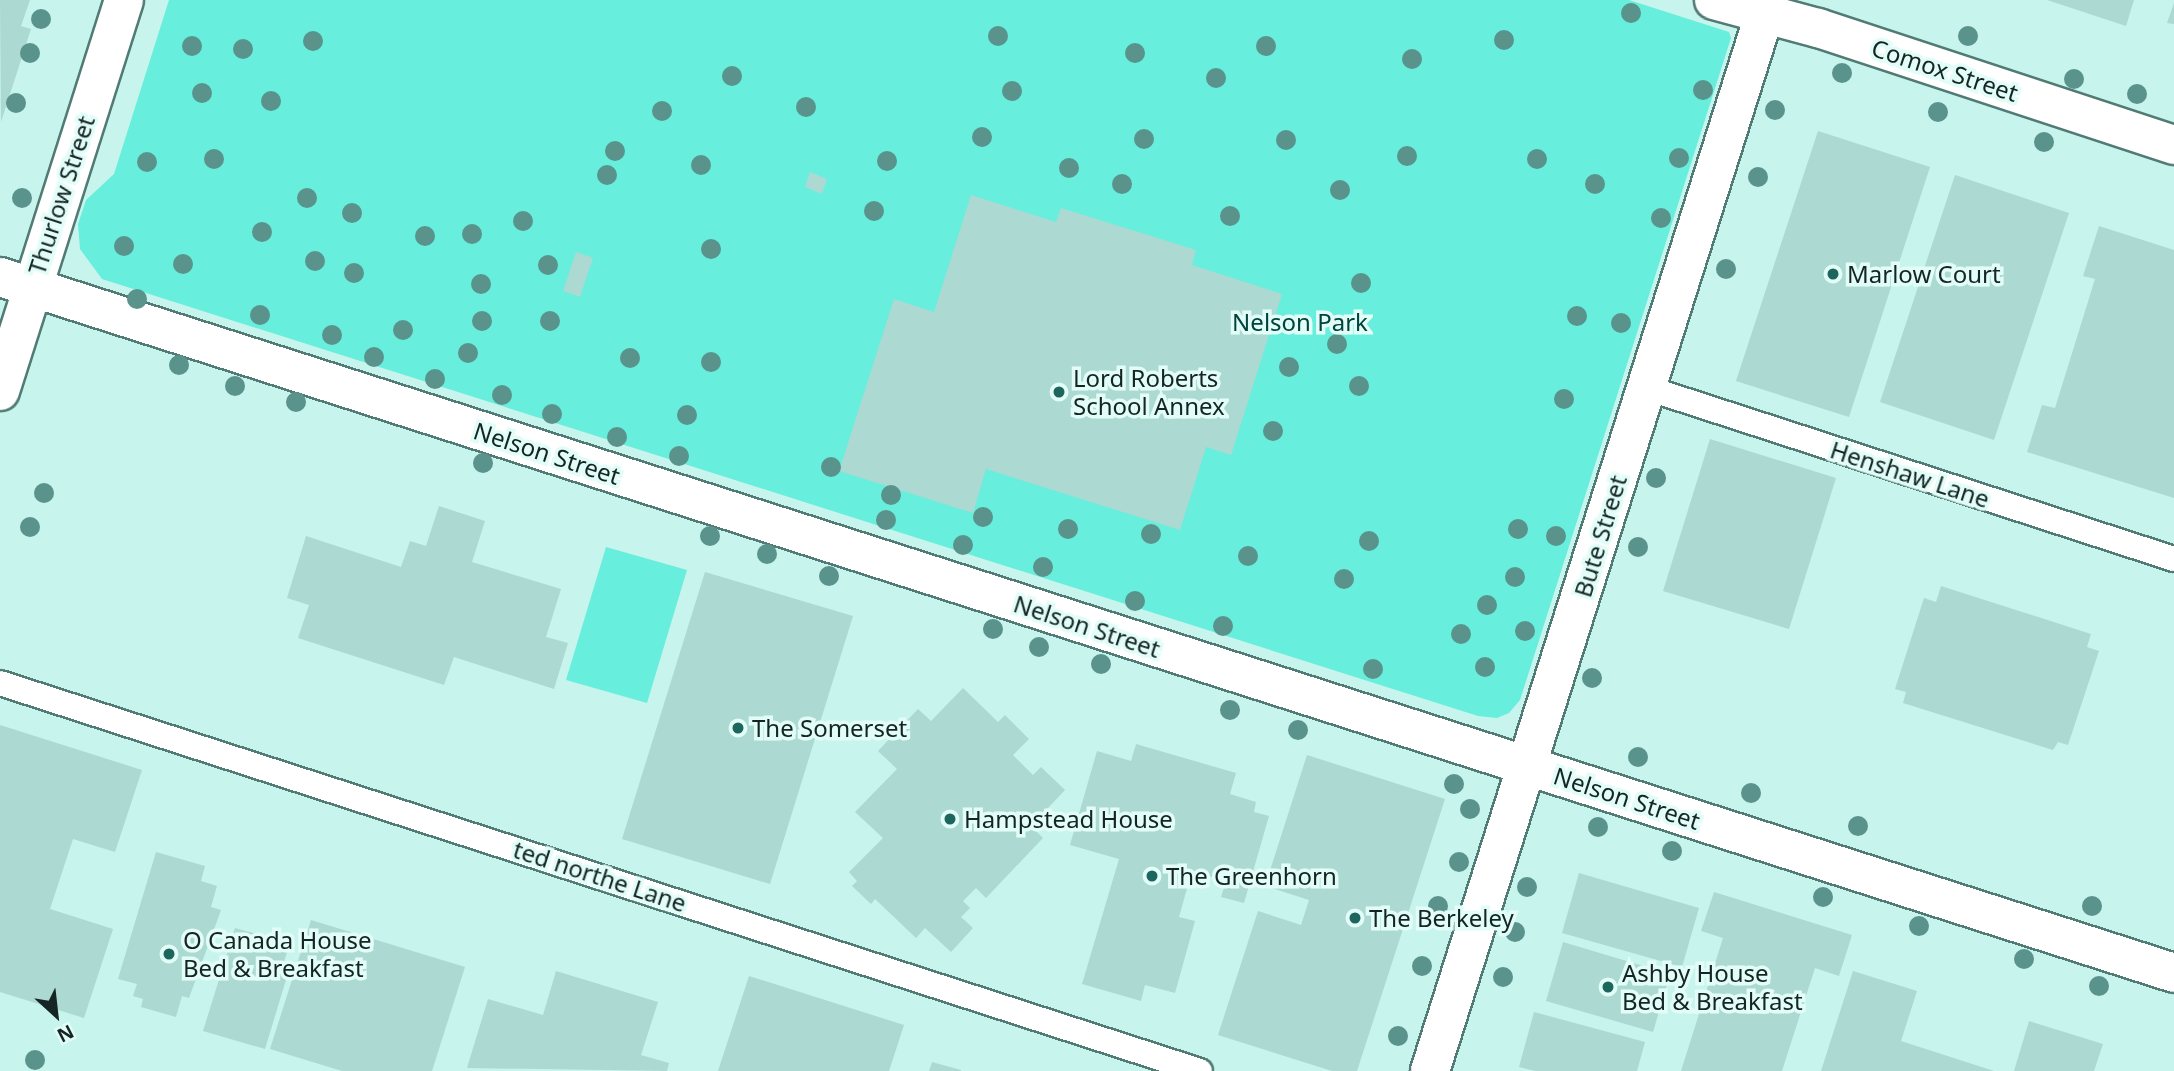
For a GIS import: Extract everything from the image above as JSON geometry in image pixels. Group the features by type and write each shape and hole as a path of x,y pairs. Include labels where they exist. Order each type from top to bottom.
{"street":[{"name":"Thurlow Street","path":"0,391 16,283 124,0"},
{"name":"Comox Street","path":"1714,0 1766,8 1818,28 2174,145"},
{"name":"Bute Street","path":"1430,1071 1766,8"},
{"name":"Nelson Street","path":"16,283 2174,973"}],"lane":[{"name":"Henshaw Lane","path":"1647,388 2174,559"},
{"name":"ted northe Lane","path":"0,683 1200,1071"}],"green space":[{"name":"Nelson Park","path":"169,0 1629,0 1729,32 1731,38 1520,700 1509,713 1497,718 1478,716 102,279 80,249 78,224 86,200 114,174"},
{"path":"606,547 687,570 647,703 566,680"}],"building":[{"path":"0,0 30,0 21,26 31,29 1,122"},
{"path":"2047,0 2134,0 2126,26"},
{"path":"2174,3 2174,24 2167,23"},
{"name":"Marlow Court","path":"1818,131 1930,167 1849,417 1736,381"},
{"path":"810,172 827,179 822,194 805,187"},
{"path":"1955,175 2069,213 1994,440 1880,402"},
{"path":"971,195 1056,222 1061,208 1196,250 1192,265 1282,294 1231,455 1206,447 1180,530 986,469 973,513 839,471 894,299 934,312"},
{"path":"2099,226 2174,250 2174,498 2027,452 2042,405 2055,408 2095,279 2083,276"},
{"path":"576,252 593,258 580,297 563,291"},
{"path":"1710,439 1836,478 1789,629 1663,591"},
{"path":"439,506 485,521 472,562 561,589 546,637 568,643 554,689 454,657 444,685 298,638 309,605 287,598 306,536 401,567 410,541 426,546"},
{"name":"The Somerset","path":"705,572 853,616 770,884 622,839"},
{"path":"1941,586 2091,634 2087,647 2099,651 2068,745 2058,742 2053,750 1903,703 1906,692 1895,689 1924,598 1936,602"},
{"name":"Hampstead House","path":"963,688 998,722 1005,715 1029,739 1013,755 1033,775 1041,767 1065,790 1031,826 1043,838 986,898 976,888 963,901 970,908 961,917 973,928 951,952 925,928 916,938 875,899 871,904 852,886 857,881 849,872 883,838 855,812 897,769 878,751 918,709 931,721"},
{"path":"0,725 142,770 115,852 73,839 50,909 113,929 84,1018 0,992"},
{"name":"The Greenhorn","path":"1136,744 1236,773 1230,794 1256,802 1254,812 1269,816 1244,903 1221,897 1226,881 1192,871 1179,917 1195,921 1175,993 1145,985 1141,1001 1082,984 1119,859 1070,845 1097,751 1131,761"},
{"name":"The Berkeley","path":"1307,755 1445,799 1357,1071 1332,1071 1218,1035 1258,911 1301,925 1309,900 1265,886"},
{"path":"156,852 205,866 201,881 217,886 211,907 221,910 189,998 182,996 176,1017 141,1007 143,999 133,996 137,984 118,979"},
{"path":"1579,873 1699,908 1682,967 1562,933"},
{"path":"1714,892 1852,935 1839,976 1815,968 1782,1071 1681,1071 1723,938 1701,931"},
{"path":"311,920 465,967 432,1071 342,1071 270,1049"},
{"path":"235,928 290,943 282,968 289,970 265,1049 203,1031"},
{"name":"Ashby House Bed & Breakfast","path":"1563,942 1670,974 1653,1032 1546,1001"},
{"path":"556,971 658,1002 641,1055 669,1063 667,1071 467,1068 488,999 543,1015"},
{"path":"1853,971 1917,991 1901,1041 1994,1071 1821,1071"},
{"path":"749,976 904,1025 889,1071 718,1071"},
{"path":"1534,1012 1645,1042 1637,1071 1535,1071 1519,1067"},
{"path":"2029,1021 2103,1044 2094,1071 2014,1071"},
{"path":"932,1062 961,1070 961,1071 929,1071"}],"place":[{"name":"Marlow Court","path":"1833,274"},
{"name":"Lord Roberts School Annex","path":"1059,392"},
{"name":"The Somerset","path":"738,728"},
{"name":"Hampstead House","path":"950,819"},
{"name":"The Greenhorn","path":"1152,876"},
{"name":"The Berkeley","path":"1355,918"},
{"name":"O Canada House Bed & Breakfast","path":"169,954"},
{"name":"Ashby House Bed & Breakfast","path":"1608,987"}]}
